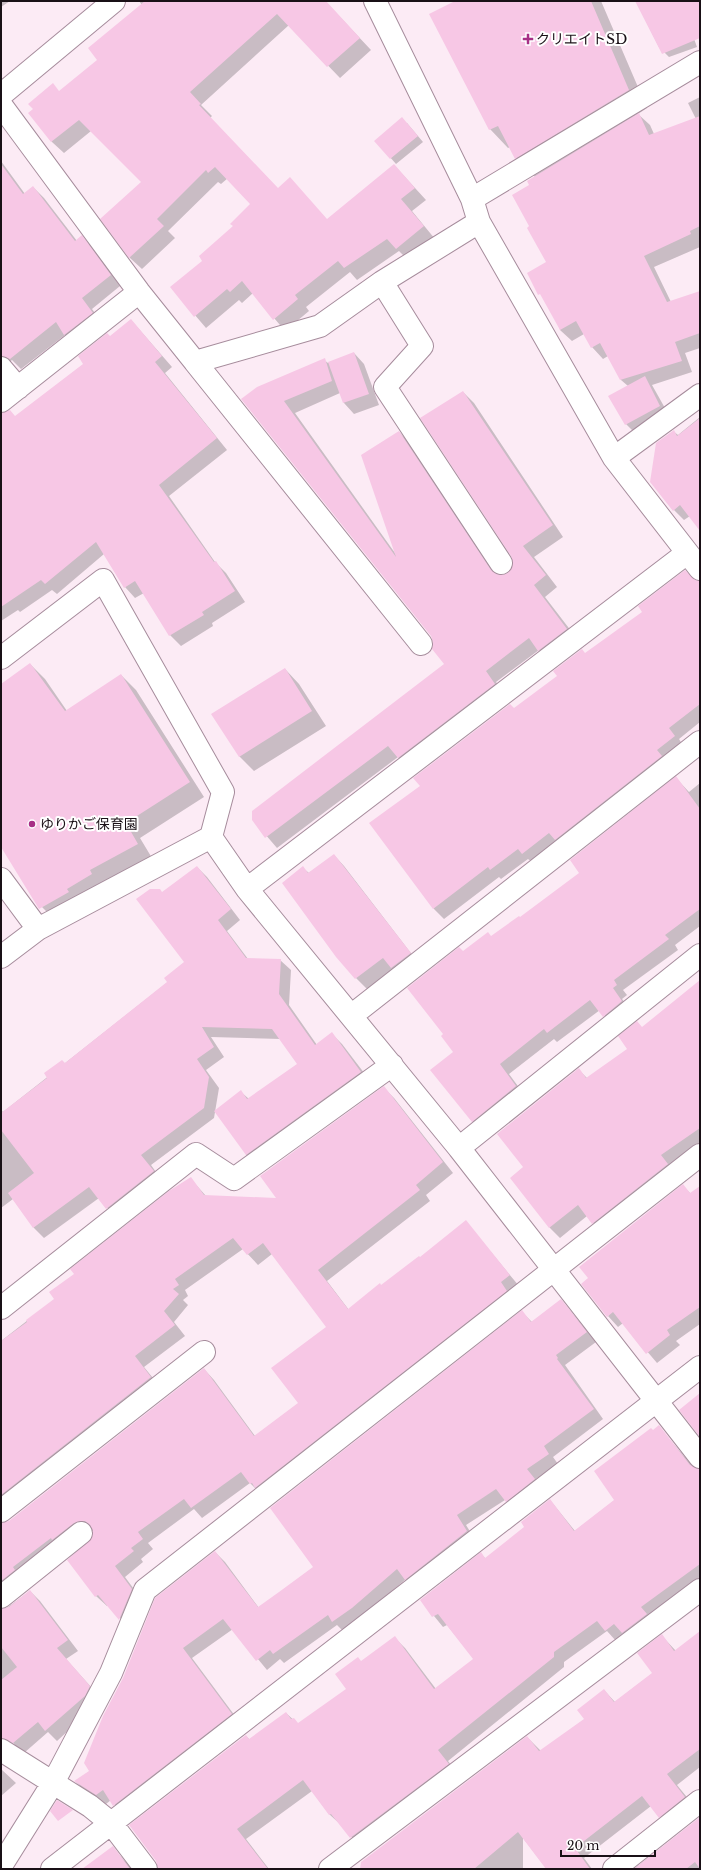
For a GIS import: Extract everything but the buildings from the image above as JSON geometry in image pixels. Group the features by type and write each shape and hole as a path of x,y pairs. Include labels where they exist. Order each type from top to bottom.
{"street":[{"path":"1,95 114,1"},
{"path":"247,889 696,563 614,458 479,222 472,199 375,1"},
{"path":"472,199 700,62"},
{"path":"1,105 139,292 421,644"},
{"path":"195,362 320,326 382,282 479,222"},
{"path":"382,282 422,346 385,387 501,563"},
{"path":"1,401 139,292"},
{"path":"1,368 18,388"},
{"path":"614,458 700,395"},
{"path":"1,658 103,580 222,792 211,837 38,929 1,957"},
{"path":"351,1016 700,742"},
{"path":"211,837 247,889 459,1148 700,1456"},
{"path":"1,879 38,929"},
{"path":"459,1148 700,954"},
{"path":"1,1308 196,1154 234,1178 392,1065"},
{"path":"1,1866 53,1784 111,1673 145,1590 700,1155"},
{"path":"1,1511 204,1352"},
{"path":"52,1869 700,1367"},
{"path":"1,1597 81,1533"},
{"path":"330,1869 700,1590"},
{"path":"1,1750 90,1806 111,1823 146,1869"},
{"path":"614,1869 700,1801"}],"place":[{"name":"クリエイトSD","path":"528,39"},
{"name":"ゆりかご保育園","path":"32,824"}]}
